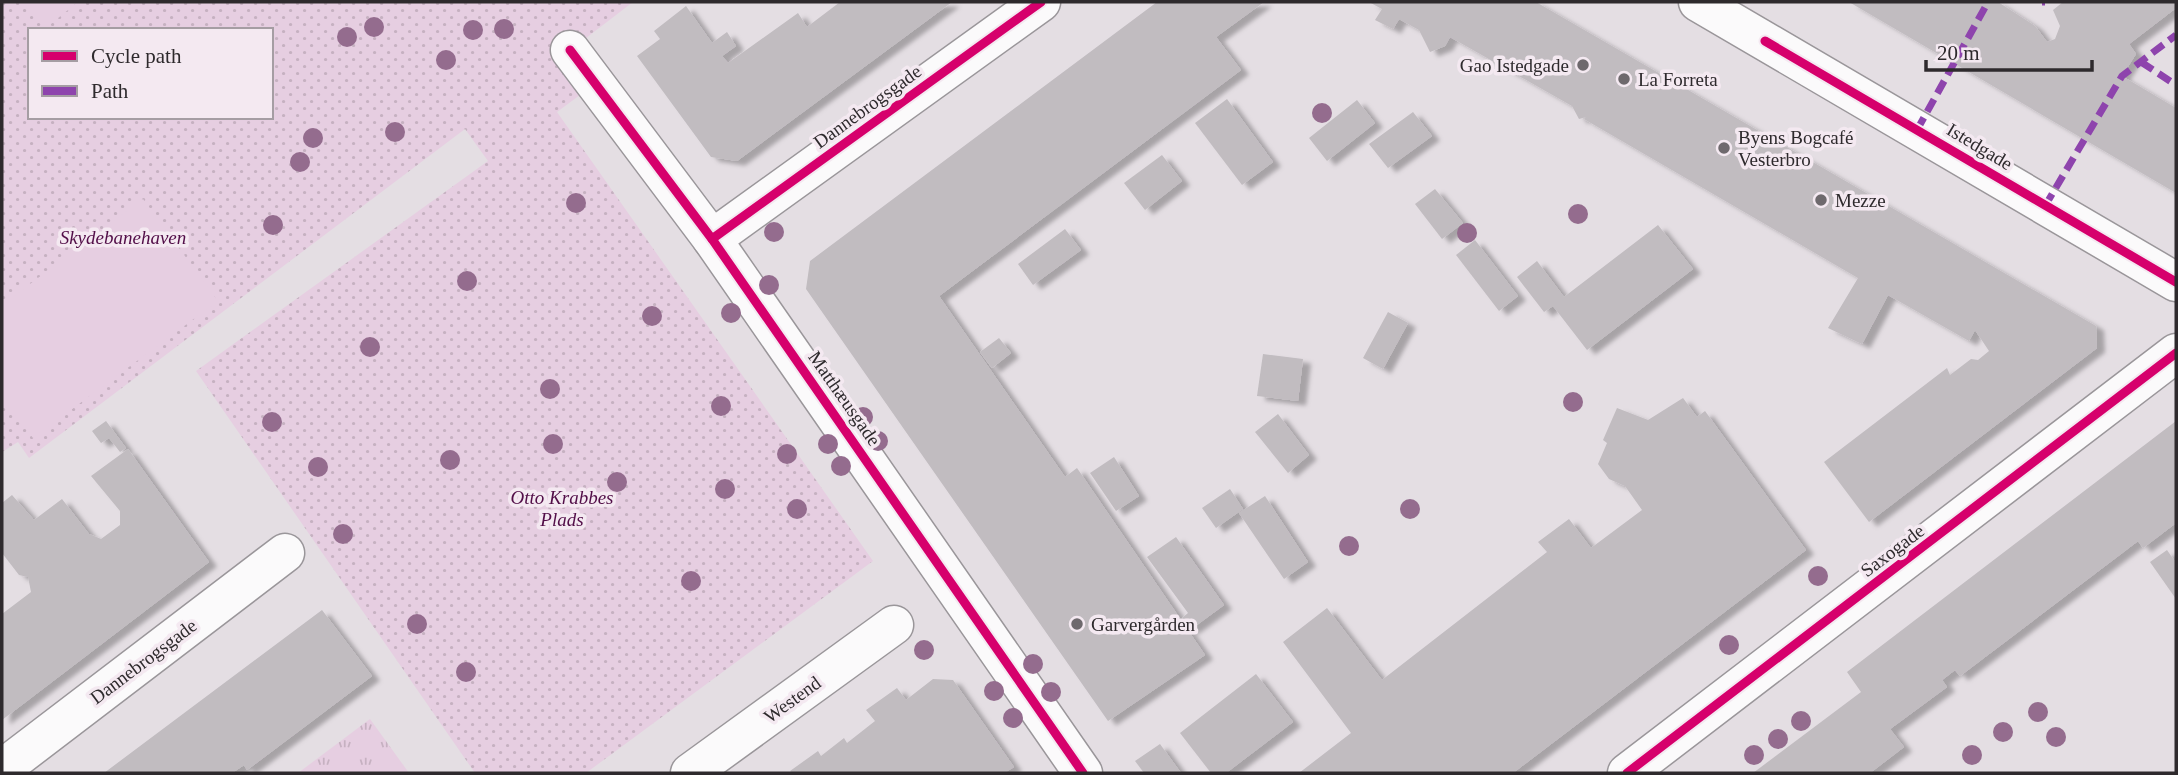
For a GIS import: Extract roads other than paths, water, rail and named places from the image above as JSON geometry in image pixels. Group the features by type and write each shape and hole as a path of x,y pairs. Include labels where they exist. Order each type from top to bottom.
{"street":[{"name":"Dannebrogsgade","path":"712,239 1041,2"},
{"name":"Istedgade","path":"1698,2 2176,282"},
{"name":"Matthæusgade","path":"570,50 712,239 1083,773"},
{"name":"Saxogade","path":"1627,773 2176,353"},
{"name":"Dannebrogsgade","path":"2,769 285,553"},
{"name":"Westend","path":"690,773 894,625"}],"place":[{"name":"Gao Istedgade","path":"1583,65"},
{"name":"La Forreta","path":"1624,79"},
{"name":"Byens Bogcafé Vesterbro","path":"1724,148"},
{"name":"Mezze","path":"1821,200"},
{"name":"Garvergården","path":"1077,624"}],"park label":[{"name":"Skydebanehaven","path":"123,237"},
{"name":"Otto Krabbes Plads","path":"562,508"}]}
